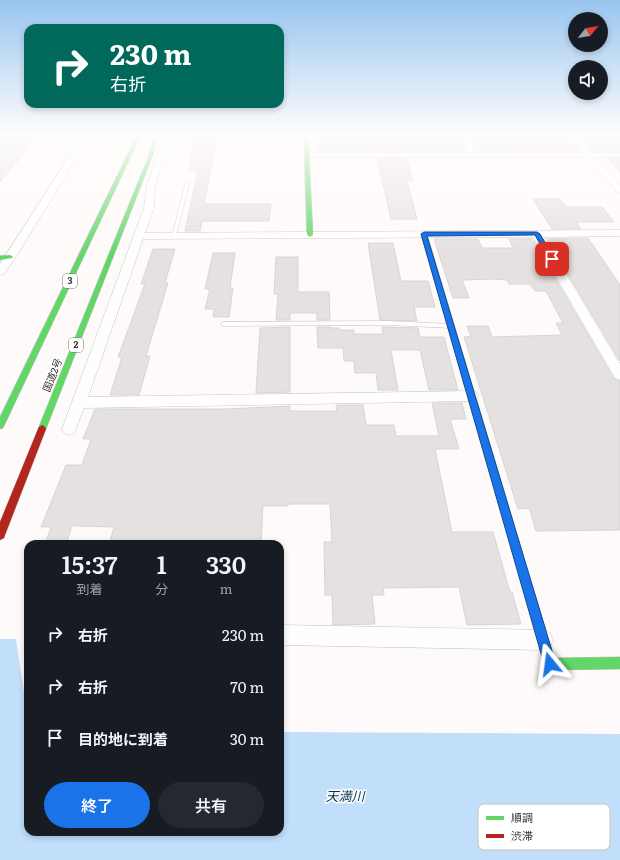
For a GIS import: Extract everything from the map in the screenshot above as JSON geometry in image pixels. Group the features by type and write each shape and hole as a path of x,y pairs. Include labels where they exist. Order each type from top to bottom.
{"main road":[{"name":"3","path":"0,426 120,175"},
{"name":"国道2号","path":"0,535 143,175"},
{"path":"308,175 310,235"},
{"path":"424,234 550,664 620,663"},
{"path":"0,258 10,257"},
{"name":"3","path":"0,418 58,283"}],"street":[{"path":"0,272 42,209 61,175"},
{"path":"69,429 149,208 151,185 154,175"},
{"path":"606,175 620,190"},
{"path":"139,236 620,233"},
{"path":"537,234 620,374"},
{"path":"79,403 471,396"},
{"path":"284,635 543,640"}],"lane":[{"path":"174,236 188,181"},
{"path":"223,324 390,323 451,326"}],"water":[{"name":"天満川","path":"0,639 16,639 24,692 24,836 284,836 284,732 620,734 620,860 0,860"}],"building":[{"path":"0,175 6,175 0,182"},
{"path":"197,175 210,175 204,204 271,204 269,221 202,221 200,231 185,231"},
{"path":"381,175 411,175 413,181 407,181 417,219 391,219"},
{"path":"533,199 560,199 566,207 602,207 614,222 576,222 581,229 552,229"},
{"path":"588,238 620,285 620,361 547,239"},
{"path":"434,239 478,239 482,248 513,248 509,239 532,239 614,379 620,381 620,530 536,531 529,508 518,509 464,337 471,336 467,326 488,326 492,337 562,335 556,323 563,323 546,291 535,291 530,284 509,284 507,280 493,279 462,280 469,298 453,298"},
{"path":"368,243 393,243 401,281 428,281 435,307 414,307 417,321 380,320"},
{"path":"153,249 175,249 165,283 168,283 146,356 150,356 139,395 110,395 122,357 118,357 145,284 141,284"},
{"path":"213,253 235,253 230,288 233,288 229,317 213,317 214,309 205,309 210,289 205,289"},
{"path":"276,257 298,257 298,292 329,292 330,320 317,320 317,313 290,313 290,320 276,320 278,294 274,294"},
{"path":"290,327 290,392 256,393 260,328"},
{"path":"317,327 339,328 339,330 354,330 354,334 383,334 382,327 418,328 420,337 444,337 458,390 429,390 420,350 391,350 398,390 378,390 376,373 355,373 354,361 344,361 343,348 318,348"},
{"path":"432,403 462,403 466,419 450,419 459,449 435,449 452,532 493,532 510,592 512,592 521,624 467,625 459,587 383,588 384,595 372,595 375,624 333,625 332,595 325,595 324,542 332,542 330,504 288,504 288,506 263,506 261,540 110,540 114,527 72,526 67,540 46,540 51,527 41,527 66,465 82,465 91,439 83,439 95,409 226,409 290,406 290,411 337,411 336,405 363,405 366,425 394,425 396,436 439,436"}],"traffic: fast":[{"path":"0,426 120,175"},
{"path":"42,429 143,175"},
{"path":"308,175 310,235"},
{"path":"424,234 550,664 620,663"},
{"path":"0,258 10,257"}],"traffic: jam":[{"path":"0,535 42,429"}],"route":[{"path":"550,664 424,234 537,234 552,259"}]}
